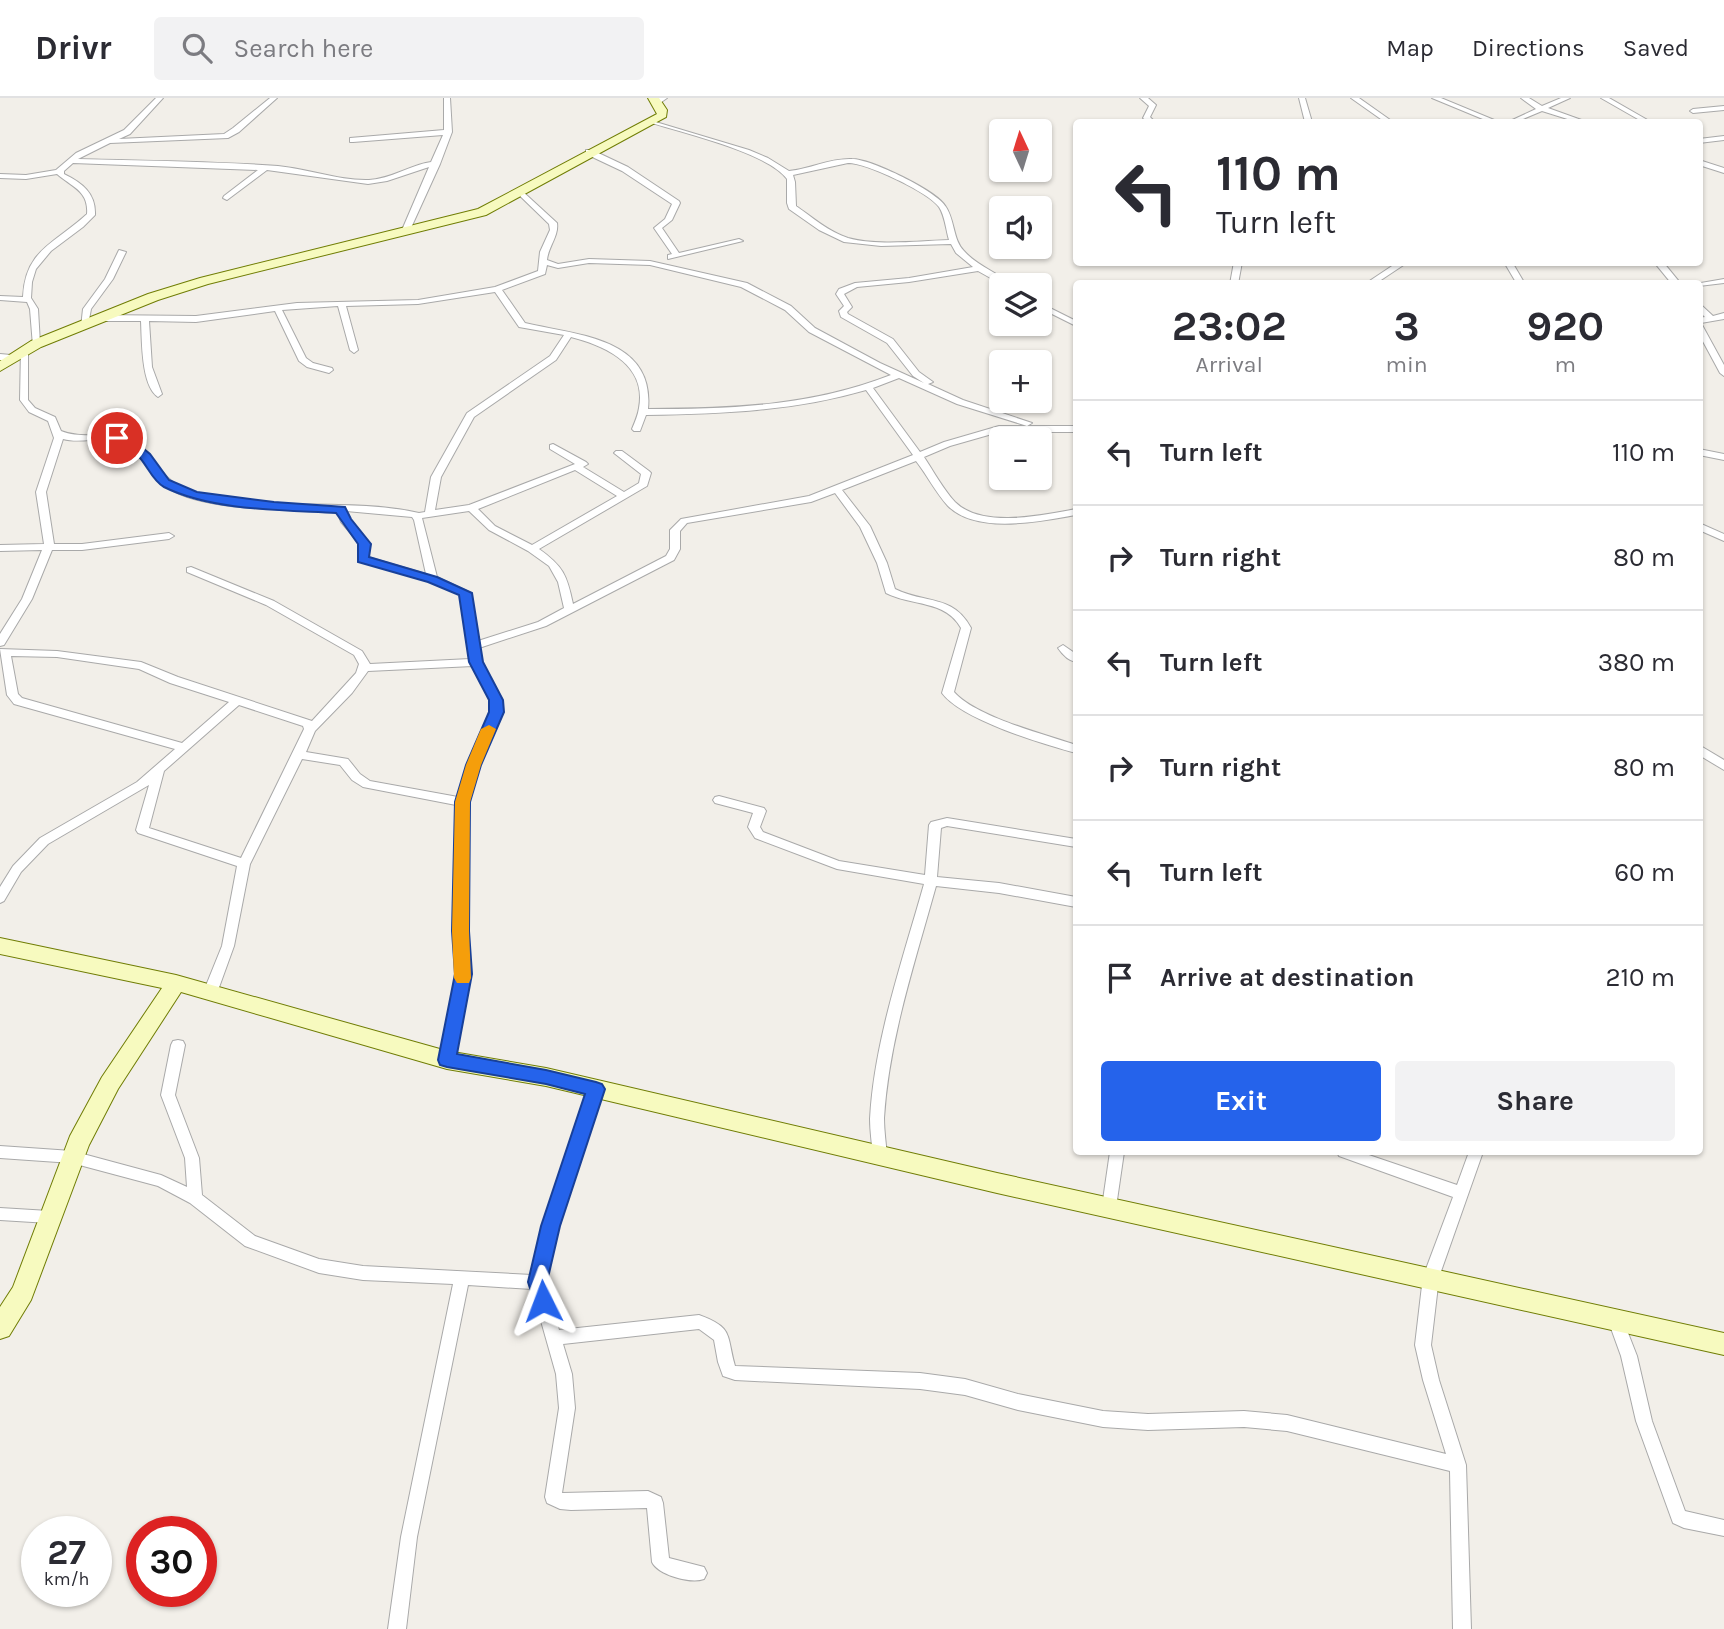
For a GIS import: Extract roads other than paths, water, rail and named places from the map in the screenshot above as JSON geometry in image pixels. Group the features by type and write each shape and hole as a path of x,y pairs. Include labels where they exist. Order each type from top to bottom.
{"street":[{"path":"0,176 26,177 59,172 88,150 127,132 160,98"},
{"path":"111,141 225,136 274,98"},
{"path":"406,230 449,132 447,98"},
{"path":"1143,98 1153,105 1148,119"},
{"path":"1302,98 1309,119"},
{"path":"1354,98 1385,119"},
{"path":"1435,98 1488,119"},
{"path":"1524,98 1540,108 1574,119"},
{"path":"1517,119 1567,98"},
{"path":"1604,98 1642,119"},
{"path":"0,367 5,358 153,297 205,281 318,256 406,230 482,212 662,114 658,99"},
{"path":"1693,111 1724,108"},
{"path":"651,121 751,153 788,173 801,173 860,161 940,203 958,249 989,274"},
{"path":"353,140 449,132"},
{"path":"1703,141 1724,138"},
{"path":"589,152 625,169 676,203 668,220 658,228 677,255"},
{"path":"71,161 293,169 372,182 414,166 436,164"},
{"path":"1703,163 1724,171"},
{"path":"228,198 265,168"},
{"path":"59,172 86,190 90,199 91,215 44,251 30,275 27,299 34,309 24,400 32,410 49,416 59,438 41,492 48,545 27,599 2,649 13,695 18,701 183,747"},
{"path":"788,173 791,180 792,207 834,235 862,243 954,242"},
{"path":"98,318 213,318 277,307 418,302 497,289 541,272 545,261 544,252 554,230 553,223 521,192"},
{"path":"650,263 739,241"},
{"path":"84,325 86,309 109,279 122,252"},
{"path":"545,261 558,266 589,261 650,263 744,285 788,308 813,330 898,375 960,402 1045,427"},
{"path":"1375,280 1398,266"},
{"path":"1661,266 1673,280"},
{"path":"960,402 942,388 916,374 890,341 844,315 843,311 848,307 840,295 842,291 855,285 909,280 980,268"},
{"path":"1703,284 1724,281"},
{"path":"497,289 522,325 569,334 616,350 631,360 643,384 645,412 637,429"},
{"path":"0,298 27,299"},
{"path":"342,305 354,350"},
{"path":"277,307 302,359 310,365 329,370"},
{"path":"1703,310 1711,319"},
{"path":"1052,311 1073,322"},
{"path":"1703,322 1724,316"},
{"path":"145,320 149,367 158,394"},
{"path":"1703,331 1724,373"},
{"path":"429,515 436,477 470,415 552,358 569,334"},
{"path":"645,412 761,408 822,400 869,388 898,375"},
{"path":"869,388 953,505 976,518 994,521 1073,512"},
{"path":"1052,429 1073,429"},
{"path":"1052,429 1073,437"},
{"path":"474,646 524,631 670,558 675,549 675,530 684,521 783,506 837,490 947,444 989,432"},
{"path":"56,433 70,438 104,435 117,438 134,446 165,482 194,495 274,506 415,515 471,508 583,462 552,447"},
{"path":"532,549 644,484 646,473 619,453"},
{"path":"1703,453 1724,457"},
{"path":"576,467 624,496"},
{"path":"837,490 865,526 882,563 890,591 936,603 954,611 963,619 966,628 948,693 953,701 1004,724 1073,748"},
{"path":"471,508 492,528 532,549 553,564 563,582 569,608"},
{"path":"341,509 345,520 365,544 363,559 432,579 466,593 476,662 496,700 497,712 473,765 462,802 460,931 463,974 447,1060"},
{"path":"415,515 419,520 432,579"},
{"path":"1703,528 1724,538"},
{"path":"0,548 48,545 82,547 169,536"},
{"path":"191,570 270,603 358,653 364,660 364,668 325,716 310,729 244,864 228,946 210,993"},
{"path":"1063,648 1073,656"},
{"path":"2,649 80,656 141,666 237,701 300,719 310,729"},
{"path":"364,668 476,662"},
{"path":"0,898 17,869 44,841 141,786 237,701"},
{"path":"1703,752 1724,766"},
{"path":"299,755 344,762 356,777 368,784 462,802"},
{"path":"159,769 142,830 244,864"},
{"path":"719,800 756,809 760,815 755,831 811,857 837,865 1073,901"},
{"path":"880,1156 877,1120 884,1066 910,950 931,881 935,825 939,822 1005,830 1073,842"},
{"path":"0,946 176,983 447,1060 546,1077 880,1156 1724,1344"},
{"path":"1,1324 23,1292 72,1157 110,1083 176,983"},
{"path":"178,1045 168,1095 192,1158 195,1198"},
{"path":"596,1089 550,1226 538,1282 564,1374 567,1408 554,1497 560,1501 571,1502 648,1499 655,1503 661,1562 666,1566 698,1573"},
{"path":"0,1152 72,1157 161,1181 195,1198 250,1241 319,1266 363,1273 538,1282"},
{"path":"1110,1207 1117,1155"},
{"path":"1352,1155 1460,1193"},
{"path":"1462,1629 1458,1465 1431,1381 1423,1345 1431,1277 1475,1155"},
{"path":"0,1214 49,1217"},
{"path":"397,1629 409,1537 462,1278"},
{"path":"1616,1320 1629,1356 1644,1422 1679,1517 1724,1528"},
{"path":"553,1338 699,1322 715,1327 722,1335 726,1366 729,1371 735,1373 919,1381 965,1387 1018,1402 1103,1419 1148,1422 1244,1419 1287,1423 1458,1465"}]}
